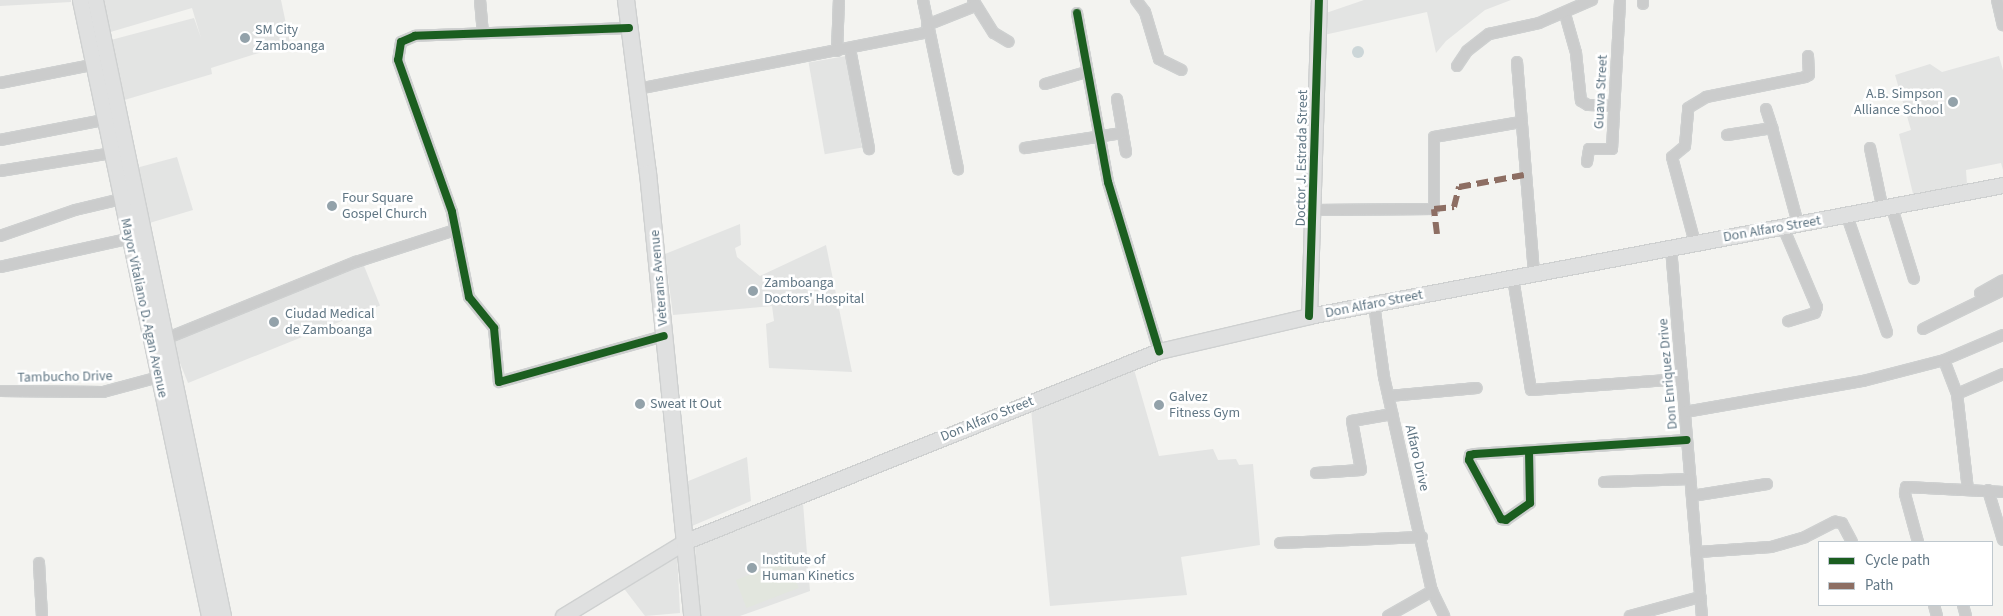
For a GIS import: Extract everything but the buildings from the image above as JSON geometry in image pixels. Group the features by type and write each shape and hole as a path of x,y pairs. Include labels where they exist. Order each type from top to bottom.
{"main road":[{"name":"Mayor Vitaliano D. Agan Avenue","path":"80,0 92,24 137,236 165,381 205,565 223,616"},
{"name":"Mayor Vitaliano D. Agan Avenue","path":"95,0 92,24 92,65 122,199 137,236 165,339 165,381"},
{"name":"Veterans Avenue","path":"626,0 638,89 686,541 692,616"},
{"name":"Doctor J. Estrada Street","path":"1309,316 1314,210 1319,0"},
{"name":"Don Alfaro Street","path":"563,616 686,541 1159,352 1309,316 1791,225 1888,209 2003,185"},
{"name":"Mayor Vitaliano D. Agan Avenue","path":"205,565 209,616"}],"street":[{"path":"480,0 483,33"},
{"path":"837,51 839,0"},
{"path":"923,0 927,29 958,169"},
{"path":"1136,0 1145,12 1158,59 1182,70"},
{"path":"1457,66 1467,51 1489,34 1539,24 1565,14 1592,0"},
{"name":"Guava Street","path":"1587,162 1588,149 1612,149 1620,0"},
{"path":"1997,0 2003,25"},
{"path":"638,89 850,49 927,29 974,3 994,33 1009,42"},
{"path":"1077,13 1086,72 1108,182 1159,352"},
{"path":"1565,14 1576,52 1581,101 1588,105 1613,106"},
{"path":"629,28 415,36 401,42 398,50 402,74 456,230 469,297 494,328 499,382 664,336"},
{"path":"850,49 868,149"},
{"path":"1695,243 1672,157 1686,146 1688,108 1706,96 1805,78 1809,75 1808,56"},
{"path":"1517,62 1534,274"},
{"path":"0,83 92,65"},
{"path":"1045,84 1086,72"},
{"path":"1117,99 1126,152"},
{"path":"1766,109 1772,128 1791,225 1817,307 1815,313 1788,320"},
{"path":"0,140 104,120"},
{"path":"1314,210 1434,209 1434,137 1521,122"},
{"path":"1727,135 1772,128"},
{"path":"1025,148 1122,133"},
{"path":"1870,148 1888,209 1914,279"},
{"path":"0,172 112,153"},
{"path":"0,236 75,210 122,199"},
{"path":"1847,216 1887,332"},
{"path":"165,339 371,257 456,230"},
{"path":"0,267 137,236"},
{"name":"Don Enriquez Drive","path":"1671,248 1702,616"},
{"path":"1513,278 1531,390 1682,379"},
{"path":"1980,293 2003,280"},
{"path":"1923,329 2003,290"},
{"name":"Alfaro Drive","path":"1374,304 1392,414 1422,537 1432,591 1444,616"},
{"path":"1685,412 1863,381 1944,360 2003,335"},
{"path":"1944,360 1957,394 1968,490"},
{"path":"1957,394 2003,374"},
{"name":"Tambucho Drive","path":"0,391 103,392 165,381"},
{"path":"1389,396 1477,388"},
{"path":"1316,473 1361,470 1352,421 1392,414"},
{"path":"1529,450 1530,503 1506,520 1501,519 1469,457 1475,454 1529,450 1687,440"},
{"path":"1604,482 1690,479"},
{"path":"1692,496 1767,484"},
{"path":"1918,541 1905,494 1906,487 2003,492"},
{"path":"1988,490 2003,540"},
{"path":"1698,552 1771,547 1835,522 1842,523 1851,541"},
{"path":"1280,543 1422,537"},
{"path":"39,563 42,616"},
{"path":"1388,616 1432,591"},
{"path":"1630,616 1700,597"}],"shaded area":[{"path":"0,0 71,0 71,2 0,6"},
{"path":"101,0 281,0 290,43 211,68 212,74 121,101 107,41 194,18 201,38 192,8 107,33"},
{"path":"1364,0 1511,0 1485,10 1446,41 1436,53 1427,12 1324,35 1323,14"},
{"path":"1358,46 1364,52 1358,58 1352,52"},
{"path":"846,56 862,148 825,154 809,63"},
{"name":"A.B. Simpson Alliance School","path":"1999,56 2003,70 2003,170 2001,163 1966,170 1967,184 1913,194 1899,134 1911,130 1895,75 1930,64 1942,72"},
{"path":"177,157 193,210 146,224 136,168"},
{"name":"Zamboanga Doctors' Hospital","path":"740,224 741,245 735,248 737,257 760,276 826,245 852,372 769,368 766,324 774,321 772,306 673,315 665,254"},
{"name":"Ciudad Medical de Zamboanga","path":"362,261 380,306 188,383 170,339"},
{"path":"1133,366 1159,456 1213,449 1218,460 1236,459 1239,465 1253,464 1260,545 1181,557 1187,595 1050,606 1031,409"},
{"path":"747,457 751,501 692,526 686,482"},
{"name":"Institute of Human Kinetics","path":"803,503 810,591 740,616 699,616 695,545"},
{"path":"677,553 680,613 645,616 622,586"},
{"path":"788,560 799,588 746,608 736,580"}],"marked path":[{"path":"1437,234 1434,209 1454,207 1459,187 1524,175"}],"cycle path":[{"path":"1309,316 1319,0"},
{"path":"1077,13 1108,182 1159,351"},
{"path":"629,28 415,36 401,42 398,60 452,212 469,297 494,328 499,382 664,336"},
{"path":"1529,451 1530,503 1506,520 1501,519 1469,460 1470,455 1687,440"}],"place":[{"name":"SM City Zamboanga","path":"245,38"},
{"name":"A.B. Simpson Alliance School","path":"1953,102"},
{"name":"Four Square Gospel Church","path":"332,206"},
{"name":"Zamboanga Doctors' Hospital","path":"753,291"},
{"name":"Ciudad Medical de Zamboanga","path":"274,322"},
{"name":"Sweat It Out","path":"640,404"},
{"name":"Galvez Fitness Gym","path":"1159,405"},
{"name":"Institute of Human Kinetics","path":"752,568"}]}
